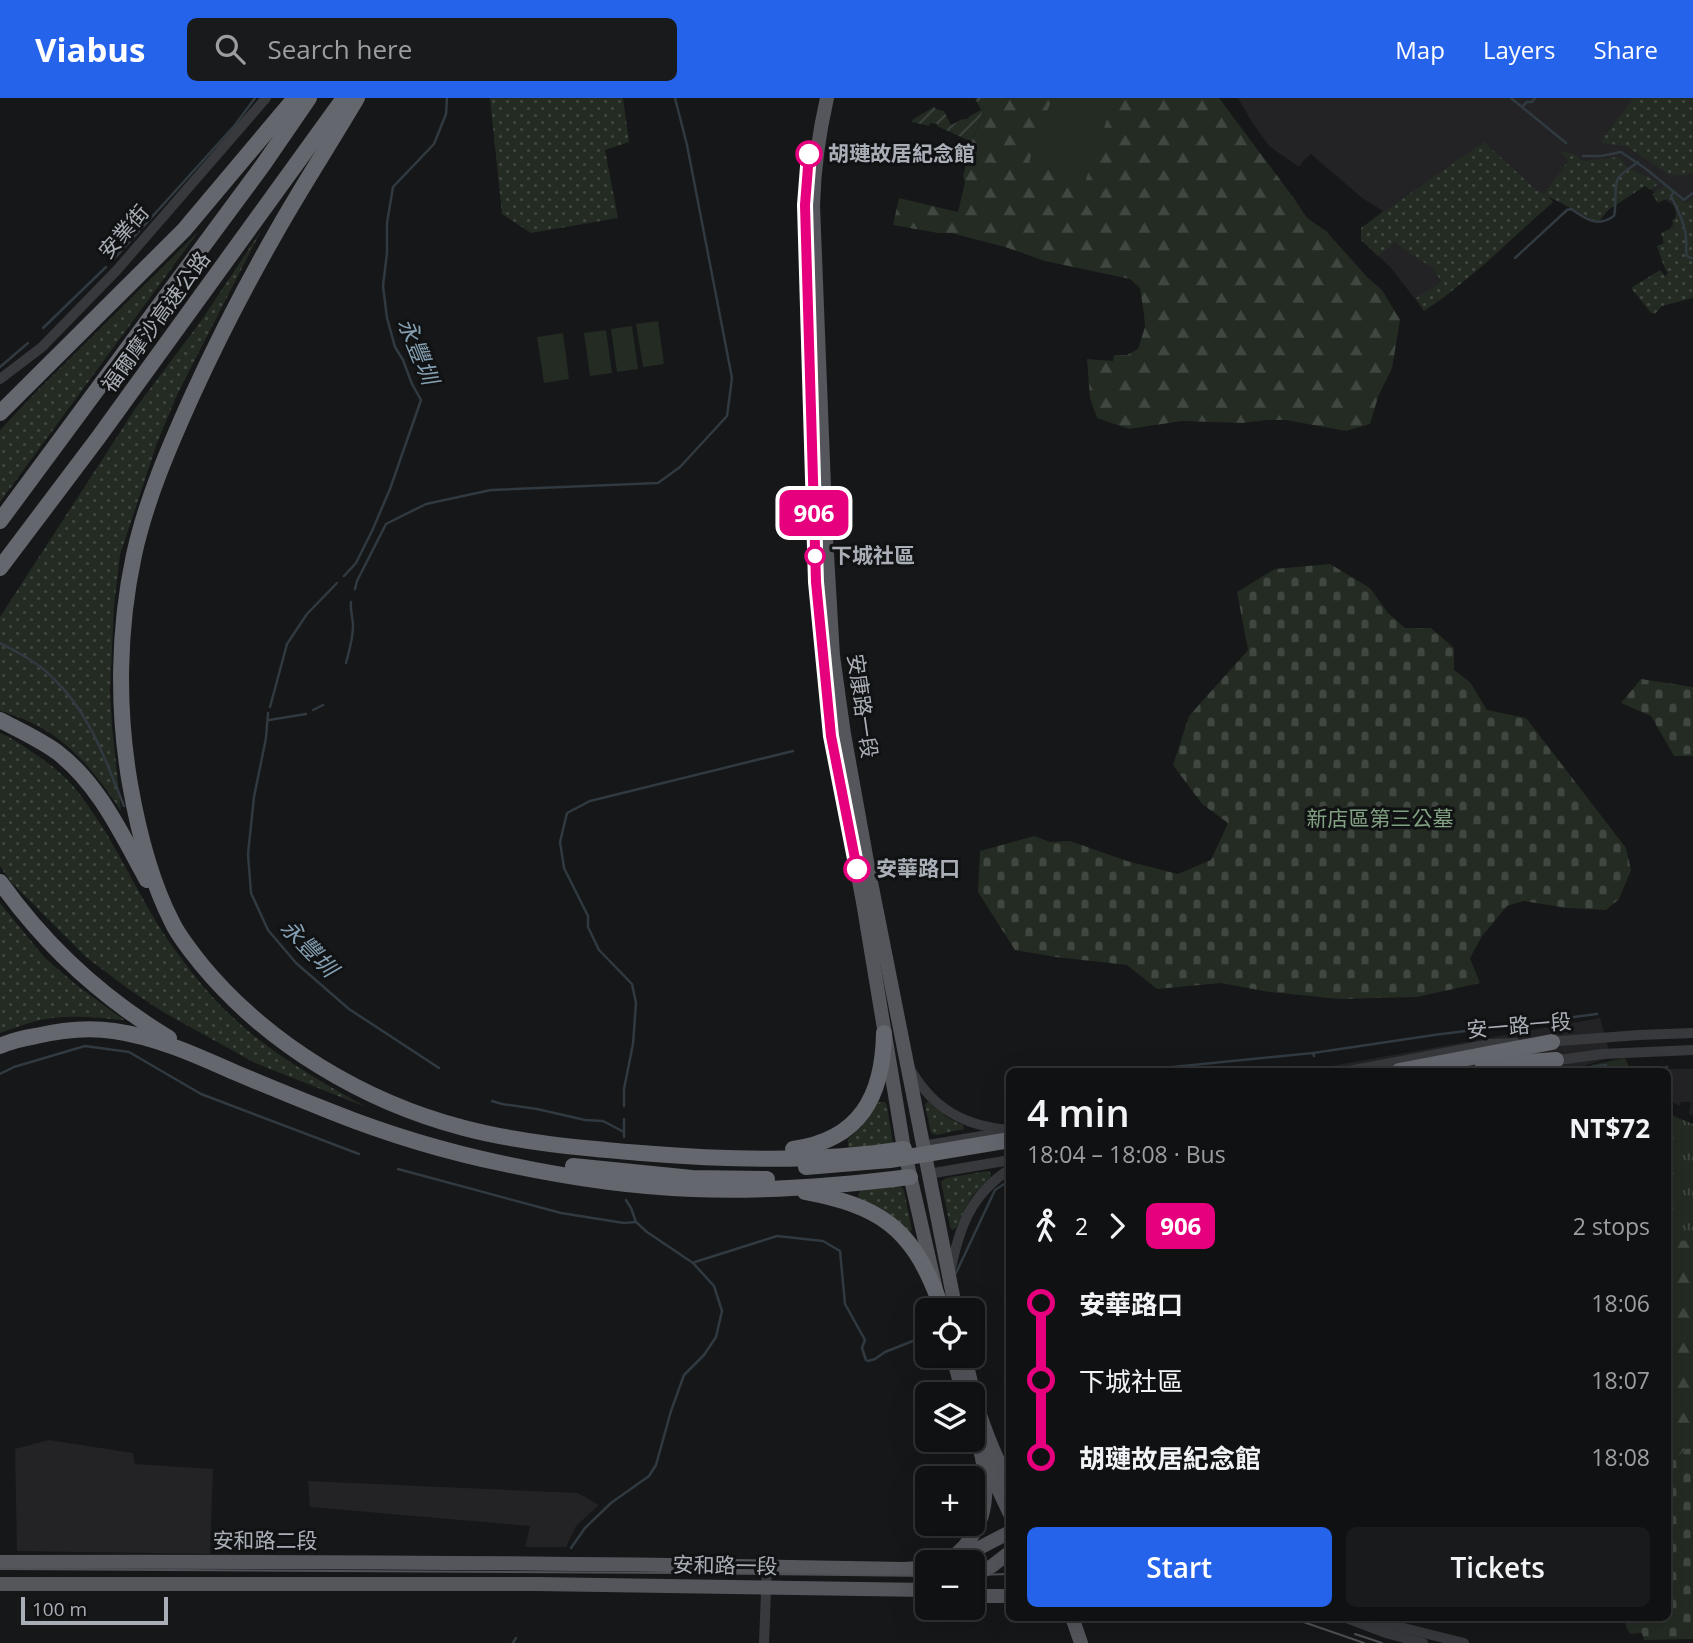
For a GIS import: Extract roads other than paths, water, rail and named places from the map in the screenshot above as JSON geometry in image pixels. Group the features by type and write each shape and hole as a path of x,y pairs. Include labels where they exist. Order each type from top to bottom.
{"highway":[{"path":"0,413 184,230 295,98"},
{"name":"福爾摩沙高速公路","path":"0,521 309,98"},
{"name":"福爾摩沙高速公路","path":"0,568 98,439 344,98"},
{"path":"173,925 147,858 135,812 126,758 122,648 135,553 154,488 214,349 279,226 357,98"},
{"path":"0,406 35,377"},
{"path":"0,720 57,753 82,776 115,823 173,925 215,981 241,1006 296,1050 379,1098 465,1128 539,1142 613,1150 730,1158 822,1156 904,1149"},
{"path":"0,881 20,911 64,958 99,990 137,1019 203,1058"},
{"path":"0,1046 52,1032 83,1028 112,1030 149,1039 203,1058 336,1114 414,1140 550,1173 641,1185 713,1190 775,1189 910,1177"},
{"path":"730,1158 821,1143 848,1128 865,1111 878,1083 884,1052 884,1033"},
{"path":"1415,1068 1552,1042"},
{"path":"1467,1068 1556,1060"},
{"path":"465,1128 491,1142 526,1149 707,1169 807,1172 901,1168 1006,1151"},
{"path":"456,1152 487,1153 562,1165 692,1178 754,1179 1006,1141"},
{"path":"775,1189 800,1191 846,1202 886,1221 907,1240 919,1257 937,1298"}],"main road":[{"name":"安康路一段","path":"818,98 806,175 805,205 816,582 831,736 857,869 904,1149 938,1298"},
{"name":"安康路一段","path":"827,98 814,175 813,205 833,656 844,734 953,1298"},
{"path":"904,1149 922,1146"},
{"path":"910,1177 928,1174"},
{"path":"968,1368 981,1421 1006,1477"},
{"path":"981,1453 1006,1506"},
{"path":"962,1550 971,1539 981,1518 986,1475 981,1453"},
{"path":"977,1550 1006,1534"},
{"path":"985,1570 1006,1555"},
{"name":"安和路二段","path":"0,1562 530,1564"},
{"path":"215,1562 215,1585"},
{"name":"安和路一段","path":"530,1564 915,1568"},
{"name":"安和路二段","path":"0,1584 523,1584"},
{"name":"安和路一段","path":"523,1584 915,1590"},
{"path":"985,1596 1006,1596"},
{"path":"1073,1621 1081,1643"}],"street":[{"name":"安業街","path":"0,379 42,347 117,270 266,98"},
{"name":"安一路一段","path":"1365,1068 1491,1044 1693,1033"},
{"name":"安一路一段","path":"1522,1068 1602,1054 1693,1050"},
{"path":"906,1062 919,1084 947,1110 977,1126 1006,1130"},
{"path":"922,1146 1006,1132"},
{"path":"928,1174 1006,1161"},
{"path":"949,1279 956,1246 968,1214 987,1186 1006,1172"},
{"path":"764,1643 767,1566"},
{"path":"1354,1621 1423,1643"},
{"path":"1382,1621 1464,1643"}],"waterway":[{"path":"113,260 235,125 255,98"},
{"name":"永豐圳","path":"344,576 356,563 372,531 390,489 421,400 395,347 387,318 383,286 387,223 393,187 434,144 446,114 447,98"},
{"path":"355,589 386,524 426,504 491,490 658,483 680,467 727,416 732,378 687,145 675,98"},
{"name":"永豐圳","path":"1511,98 1566,143"},
{"path":"1522,107 1535,98"},
{"name":"永豐圳","path":"1583,156 1621,152 1684,200 1693,193"},
{"path":"1515,258 1567,210 1571,209 1597,222 1614,216 1617,180 1638,162"},
{"path":"1674,192 1671,196 1686,234 1687,256 1693,259"},
{"path":"43,328 106,267"},
{"path":"0,367 28,343"},
{"name":"永豐圳","path":"270,707 287,644 307,614 337,583"},
{"path":"346,663 353,631 351,602"},
{"path":"0,643 42,668 78,707 96,739 124,806"},
{"path":"313,710 323,705"},
{"name":"永豐圳","path":"268,713 248,854 251,893 268,930 296,963 349,1009 439,1068"},
{"path":"269,720 306,714"},
{"path":"624,1106 636,1003 632,984 599,950 588,927 588,916 564,868 560,842 567,813 590,801 793,751"},
{"path":"1313,1053 1597,1014"},
{"path":"0,1074 14,1067 85,1046 129,1052 201,1094 359,1154"},
{"path":"1163,1068 1313,1053 1314,1056"},
{"path":"1584,1068 1606,1065"},
{"name":"永豐圳","path":"492,1101 585,1120 603,1121 624,1132"},
{"name":"永豐圳","path":"624,1119 624,1137"},
{"path":"398,1169 561,1213 624,1223 636,1222"},
{"path":"956,1273 995,1190 1006,1183"},
{"path":"571,1548 585,1528 611,1503 649,1476 656,1465 684,1375 704,1355 716,1337 722,1311 714,1286 693,1263 636,1222 626,1200"},
{"path":"695,1262 777,1236 823,1241 840,1251 845,1304 865,1340 862,1348 866,1360 875,1359 915,1340"},
{"path":"513,1643 516,1638"}],"tram line":[{"path":"0,1569 915,1576"},
{"path":"985,1575 1006,1574"},
{"path":"1301,1621 1364,1643"},
{"path":"1355,1634 1382,1643"}],"place":[{"name":"胡璉故居紀念館","path":"809,154"},
{"name":"下城社區","path":"815,556"},
{"name":"安華路口","path":"857,869"}],"park label":[{"name":"新店區第三公墓","path":"1380,819"}]}
